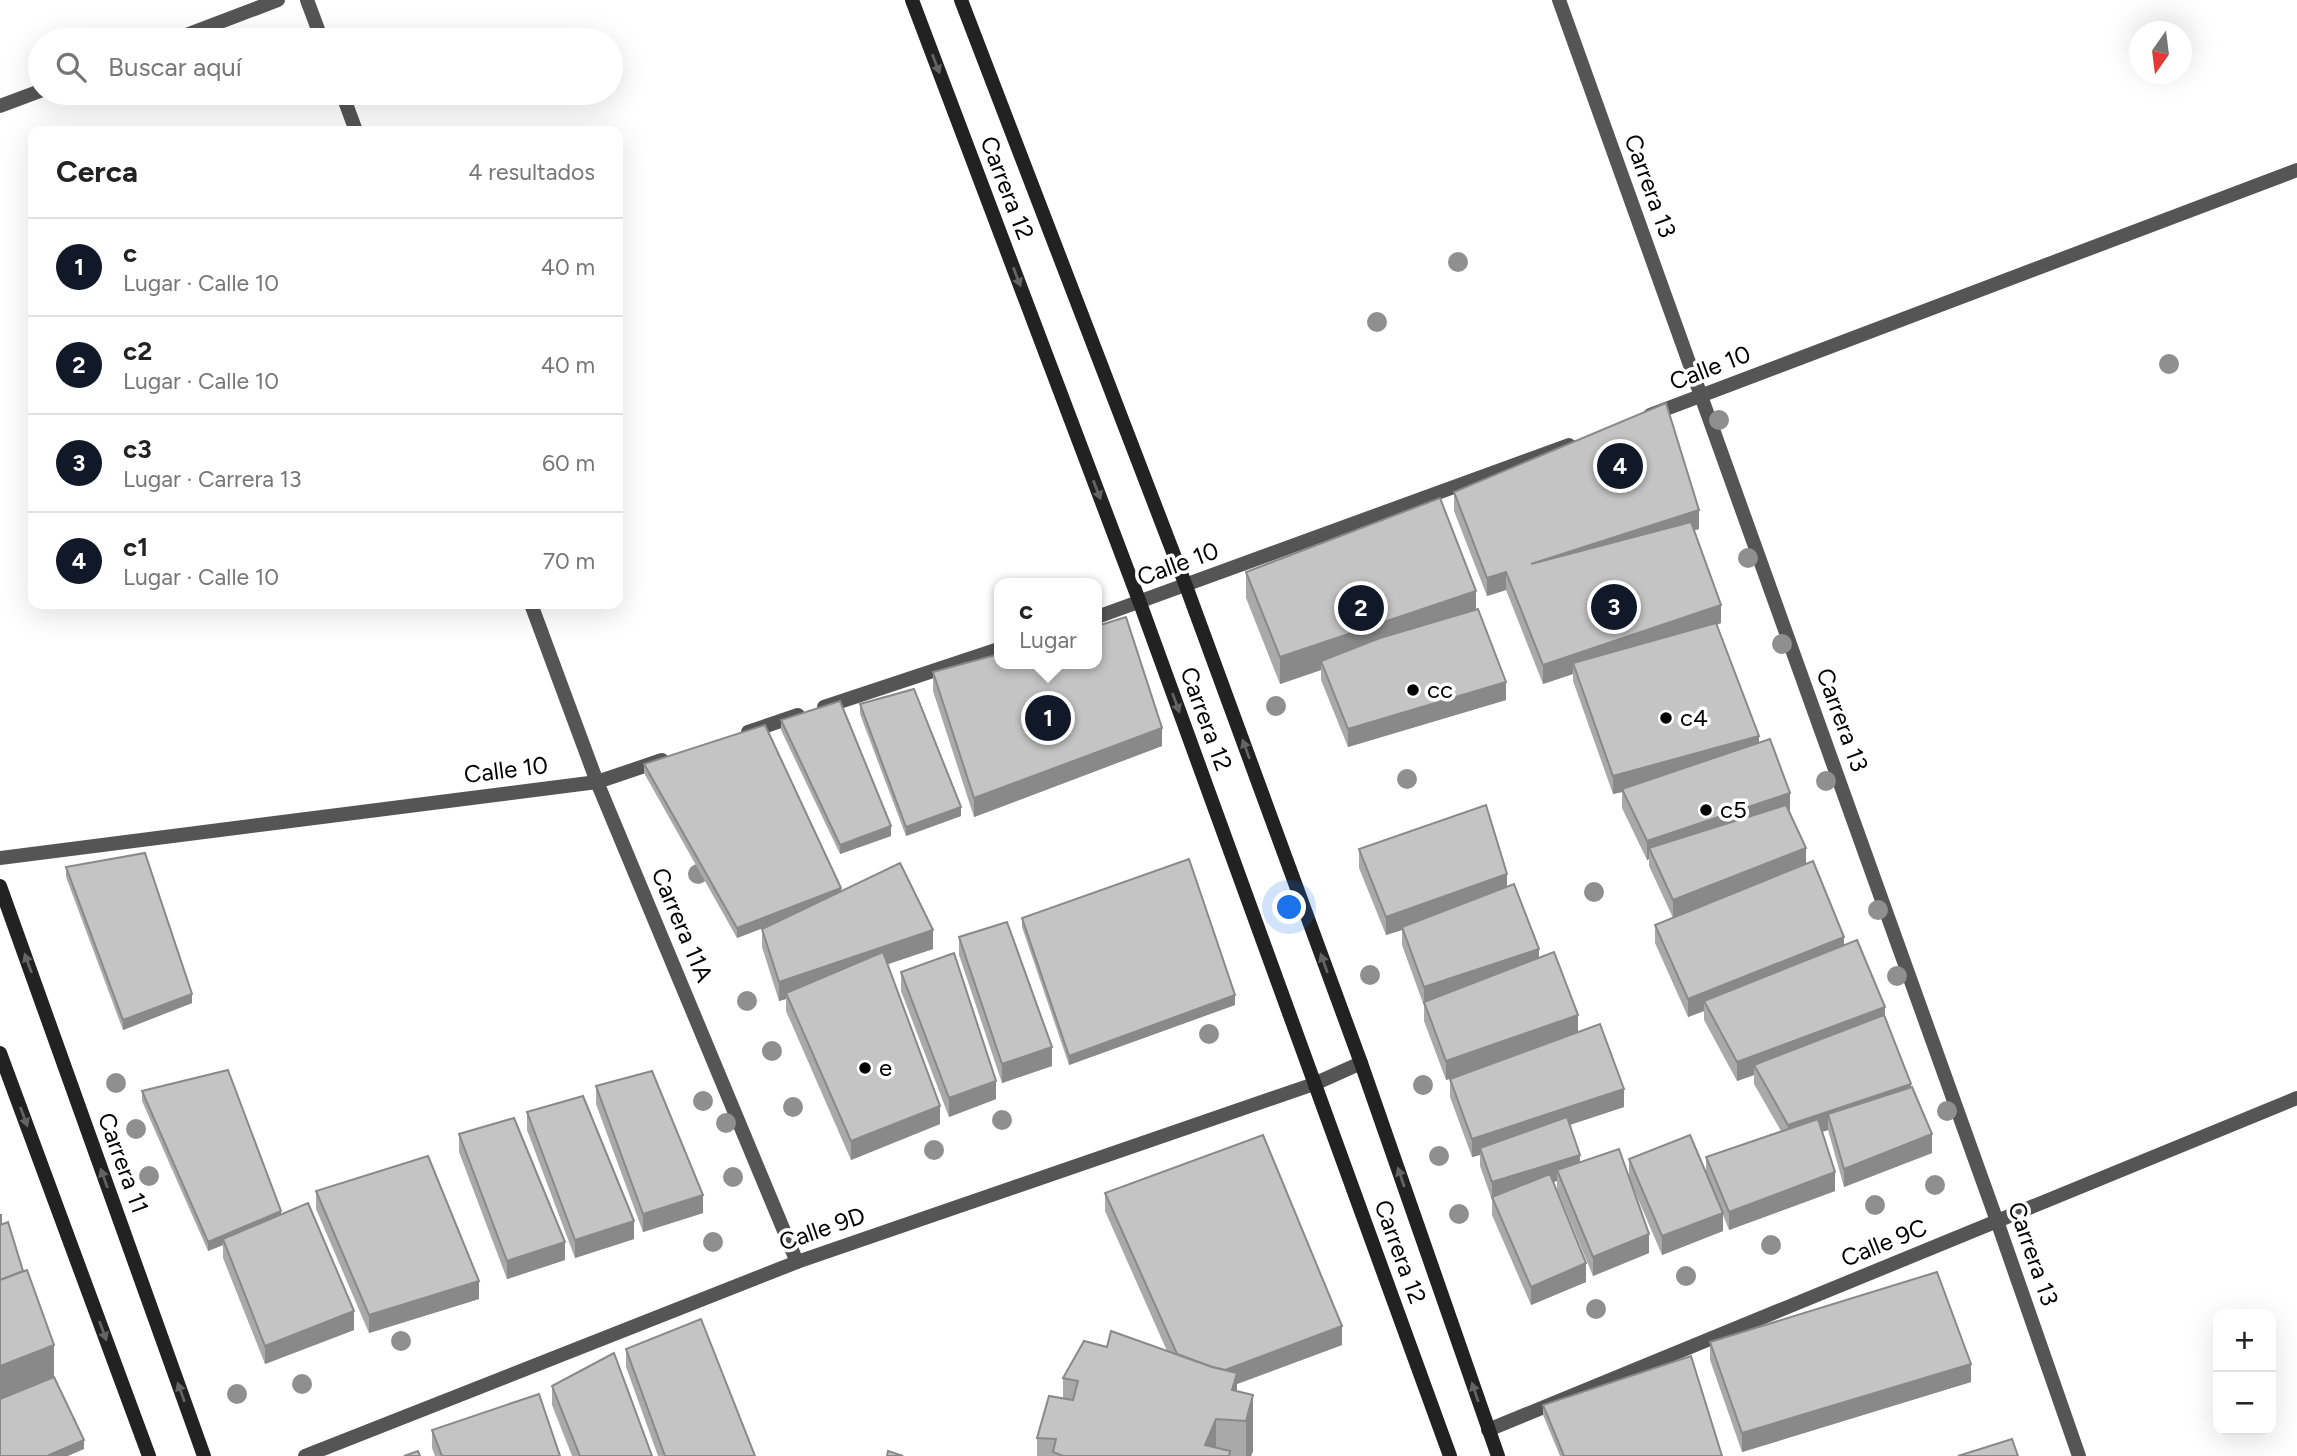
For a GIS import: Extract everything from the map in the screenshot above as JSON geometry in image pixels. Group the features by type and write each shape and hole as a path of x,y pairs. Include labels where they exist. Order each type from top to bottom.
{"street":[{"path":"204,28 278,0"},
{"path":"307,0 318,28"},
{"name":"Carrera 12","path":"912,0 1140,603 1450,1456"},
{"name":"Carrera 12","path":"961,0 1186,586 1361,1063 1498,1456"},
{"name":"Carrera 13","path":"1559,0 2079,1456"},
{"path":"0,106 28,96"},
{"path":"346,105 354,126"},
{"name":"Calle 10","path":"1637,420 2297,170"},
{"name":"Calle 10","path":"1102,615 1586,439"},
{"name":"Carrera 11A","path":"533,609 597,782 797,1262"},
{"path":"740,735 994,651"},
{"name":"Calle 10","path":"0,858 597,782 675,756"},
{"name":"Carrera 11","path":"0,886 204,1456"},
{"path":"0,1053 149,1456"},
{"name":"Calle 9D","path":"305,1456 797,1262 1314,1084 1361,1063"},
{"name":"Calle 9C","path":"1488,1430 2297,1098"}],"building":[{"path":"1666,403 1699,510 1531,564 1691,522 1721,605 1543,665 1506,572 1487,578 1454,492"},
{"path":"1440,498 1476,591 1280,657 1246,572"},
{"name":"cc","path":"1478,609 1506,682 1348,729 1321,661 1380,638"},
{"path":"1126,617 1162,728 974,798 933,672 994,655 994,669 1102,669 1102,624"},
{"name":"c4","path":"1716,623 1759,736 1613,776 1573,663"},
{"path":"914,689 961,807 906,827 860,704"},
{"path":"840,701 891,826 840,845 781,720"},
{"path":"765,725 841,888 737,928 644,764"},
{"name":"c5","path":"1770,739 1790,793 1647,841 1622,789"},
{"path":"1486,805 1507,874 1386,917 1359,849"},
{"name":"c5","path":"1786,805 1806,848 1673,900 1649,848"},
{"path":"145,853 192,994 123,1020 66,867"},
{"path":"1189,859 1235,995 1069,1056 1022,918"},
{"path":"1813,861 1844,937 1688,999 1655,925"},
{"path":"900,863 933,930 779,982 762,929"},
{"path":"1514,884 1539,949 1424,987 1402,927"},
{"path":"1007,922 1052,1047 1002,1064 959,937"},
{"path":"1857,940 1885,1007 1737,1062 1704,1001"},
{"name":"e","path":"883,952 940,1106 851,1141 786,993"},
{"path":"1554,952 1578,1015 1446,1061 1424,1002"},
{"path":"954,953 996,1081 949,1098 901,972"},
{"path":"1884,1015 1911,1084 1788,1125 1754,1065"},
{"path":"1600,1024 1624,1089 1472,1139 1450,1079"},
{"path":"228,1070 281,1211 208,1242 142,1091"},
{"path":"652,1071 703,1195 643,1214 596,1086"},
{"path":"1912,1087 1932,1134 1844,1169 1828,1114"},
{"path":"583,1096 634,1221 575,1240 527,1112"},
{"path":"1567,1117 1580,1155 1492,1182 1480,1148"},
{"path":"514,1118 565,1242 507,1261 459,1134"},
{"path":"1818,1119 1835,1172 1729,1212 1706,1157"},
{"path":"1263,1135 1342,1326 1225,1370 1177,1354 1105,1193"},
{"path":"1690,1135 1723,1213 1662,1236 1629,1159"},
{"path":"1619,1149 1649,1234 1593,1257 1557,1170"},
{"path":"428,1156 479,1281 369,1315 316,1191"},
{"path":"1550,1174 1586,1263 1531,1287 1492,1197"},
{"path":"308,1203 354,1311 265,1346 223,1239"},
{"path":"8,1222 23,1271 0,1280 0,1225"},
{"path":"27,1270 54,1345 0,1366 0,1280"},
{"path":"1937,1272 1971,1364 1742,1433 1710,1342"},
{"path":"701,1319 755,1456 665,1456 626,1349"},
{"path":"1111,1331 1212,1367 1237,1373 1232,1390 1253,1395 1246,1421 1216,1419 1205,1445 1230,1451 1229,1456 1063,1456 1053,1452 1056,1439 1037,1438 1049,1396 1073,1400 1078,1381 1063,1378 1084,1341 1107,1347"},
{"path":"614,1353 652,1456 580,1456 552,1386"},
{"path":"1691,1356 1722,1456 1564,1456 1543,1405"},
{"path":"54,1377 84,1440 47,1456 0,1456 0,1399"},
{"path":"539,1394 560,1456 442,1456 432,1430"},
{"path":"2012,1439 2018,1456 1958,1456"},
{"path":"418,1451 420,1456 404,1456"},
{"path":"888,1451 903,1456 887,1456"}],"place":[{"name":"c1","path":"1620,466"},
{"name":"c3","path":"1614,607"},
{"name":"c2","path":"1361,608"},
{"name":"cc","path":"1413,690"},
{"name":"c","path":"1048,718"},
{"name":"c4","path":"1666,718"},
{"name":"c5","path":"1706,810"},
{"name":"e","path":"865,1068"}]}
